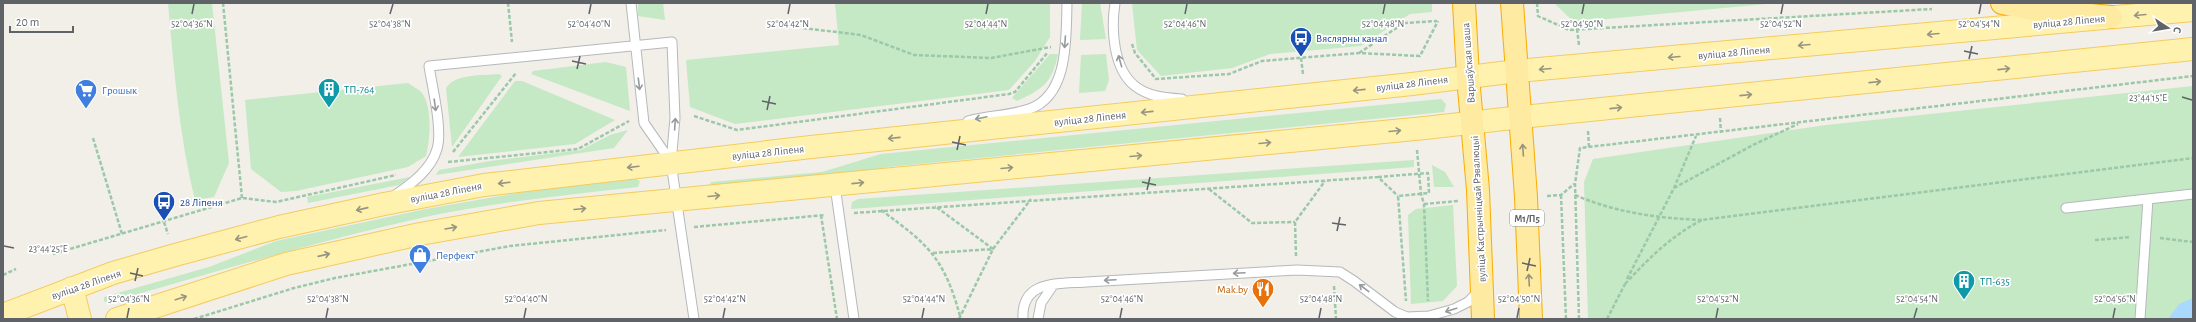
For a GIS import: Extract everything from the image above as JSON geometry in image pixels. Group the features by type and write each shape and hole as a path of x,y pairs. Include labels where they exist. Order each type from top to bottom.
{"highway":[{"name":"Варшаўская шаша","path":"1464,3 1468,77 1473,123"},
{"name":"М1/П5","path":"1512,3 1521,117 1531,319"},
{"path":"2002,3 2036,10 2112,17"},
{"name":"вуліца Кастрычніцкай Рэвалюцыі","path":"1473,123 1484,319"}],"main road":[{"name":"вуліца 28 Ліпеня","path":"3,315 113,273 175,255 279,228 384,204 484,185 933,134 1517,71 2193,10"},
{"path":"117,319 286,264 420,234 539,213 835,186 2193,50"},
{"path":"72,288 80,319"}],"lane":[{"path":"631,3 634,46 644,123 672,163"},
{"path":"933,134 976,119 1029,109 1047,98 1058,81 1061,70 1065,48 1067,3"},
{"path":"1115,3 1113,26 1116,46 1121,66 1126,76 1135,86 1157,96 1169,98 1268,99"},
{"path":"384,204 416,180 437,149 439,134 429,66 672,42 675,118 672,163 675,200 681,228 694,319"},
{"path":"835,186 854,319"},
{"path":"2066,208 2193,194"},
{"path":"2140,319 2148,199"},
{"path":"1023,319 1022,310 1027,295 1034,289 1054,284 1297,270 1340,272 1395,312 1407,317 1429,316 1461,306 1468,302 1482,288"},
{"path":"1038,319 1041,303 1054,284"}],"path":[{"path":"223,3 242,198"},
{"path":"508,3 516,74 444,163 578,148 629,121"},
{"path":"1537,3 1538,16 1569,30 1932,8"},
{"path":"1132,44 1135,53 1156,80 1229,74 1262,61 1359,53 1420,56 1438,21 1404,23 1359,53"},
{"path":"694,116 737,130 1009,94 1015,92 1053,46 990,58 914,55 861,35 803,28"},
{"path":"1579,319 1575,184 1580,148 1696,136 1801,122 2193,76"},
{"path":"1674,188 1746,148 1801,122"},
{"path":"1607,319 1674,188 1696,136"},
{"path":"93,138 122,234"},
{"path":"1576,195 1614,209 1659,218 1702,220 2193,158"},
{"path":"194,319 294,288 335,278 510,246 681,228 935,206 1209,189 1428,173 1429,193 1398,196"},
{"path":"53,254 242,198 276,202 402,174"},
{"path":"1419,174 1421,194 1424,204 1429,316"},
{"path":"1378,177 1398,196 1407,317"},
{"path":"1209,189 1252,223 1295,222"},
{"path":"1561,195 1566,319"},
{"path":"960,318 994,249 1031,199"},
{"path":"935,206 994,249"},
{"path":"881,210 915,235 933,253 951,286 960,318"},
{"path":"821,215 837,319"},
{"path":"1625,284 1667,241 1684,229 1702,220"},
{"path":"933,253 994,249"},
{"path":"3,275 16,268"}],"green space":[{"path":"168,3 212,3 229,163 214,197 195,200 189,176 181,127"},
{"path":"638,3 663,3 665,20 638,16"},
{"path":"835,3 1050,3 1050,37 1035,61 1009,90 735,124 690,107 686,60 839,45"},
{"path":"1082,3 1100,3 1106,39 1080,40"},
{"path":"1132,3 1432,3 1432,12 1410,14 1361,46 1270,54 1232,68 1161,76 1137,50"},
{"path":"1554,3 1777,3 1574,22"},
{"path":"1050,54 1058,54 1053,72 1045,84 1034,93 1017,101 1012,98"},
{"path":"1106,54 1109,80 1105,91 1079,93 1081,55"},
{"path":"606,62 626,67 630,111 531,74 533,71"},
{"path":"499,74 502,76 452,147 446,88 450,83 456,80 470,76"},
{"path":"515,81 522,81 615,120 575,144 458,157"},
{"path":"408,83 420,91 425,98 430,123 426,156 408,167 296,191 281,192 251,169 245,100"},
{"path":"2193,86 2193,319 1588,319 1584,182 1593,159 1826,125"},
{"path":"1441,99 1446,104 1444,112 888,167 826,180 709,187 711,182 822,172 881,154"},
{"path":"628,130 614,148 436,175 439,170 490,161 581,150 610,135"},
{"path":"1414,160 1414,167 851,209 852,202 858,199"},
{"path":"1432,165 1445,172 1454,187 1434,187"},
{"path":"410,177 399,185 308,203 307,197"},
{"path":"636,179 640,181 638,187 504,203 425,217 385,226 107,303 104,301 104,297 209,267 276,241 426,209 535,190"},
{"path":"1453,205 1457,286 1443,301 1411,304 1408,215 1416,209"}],"water":[{"path":"2193,298 2193,319 2168,319 2179,304"}],"place":[{"name":"Вяслярны канал","path":"1301,58"},
{"name":"ТП-764","path":"329,108"},
{"name":"Грошык","path":"86,110"},
{"name":"28 Ліпеня","path":"164,222"},
{"name":"Перфект","path":"420,274"},
{"name":"ТП-635","path":"1964,300"},
{"name":"Mak.by","path":"1263,308"}]}
